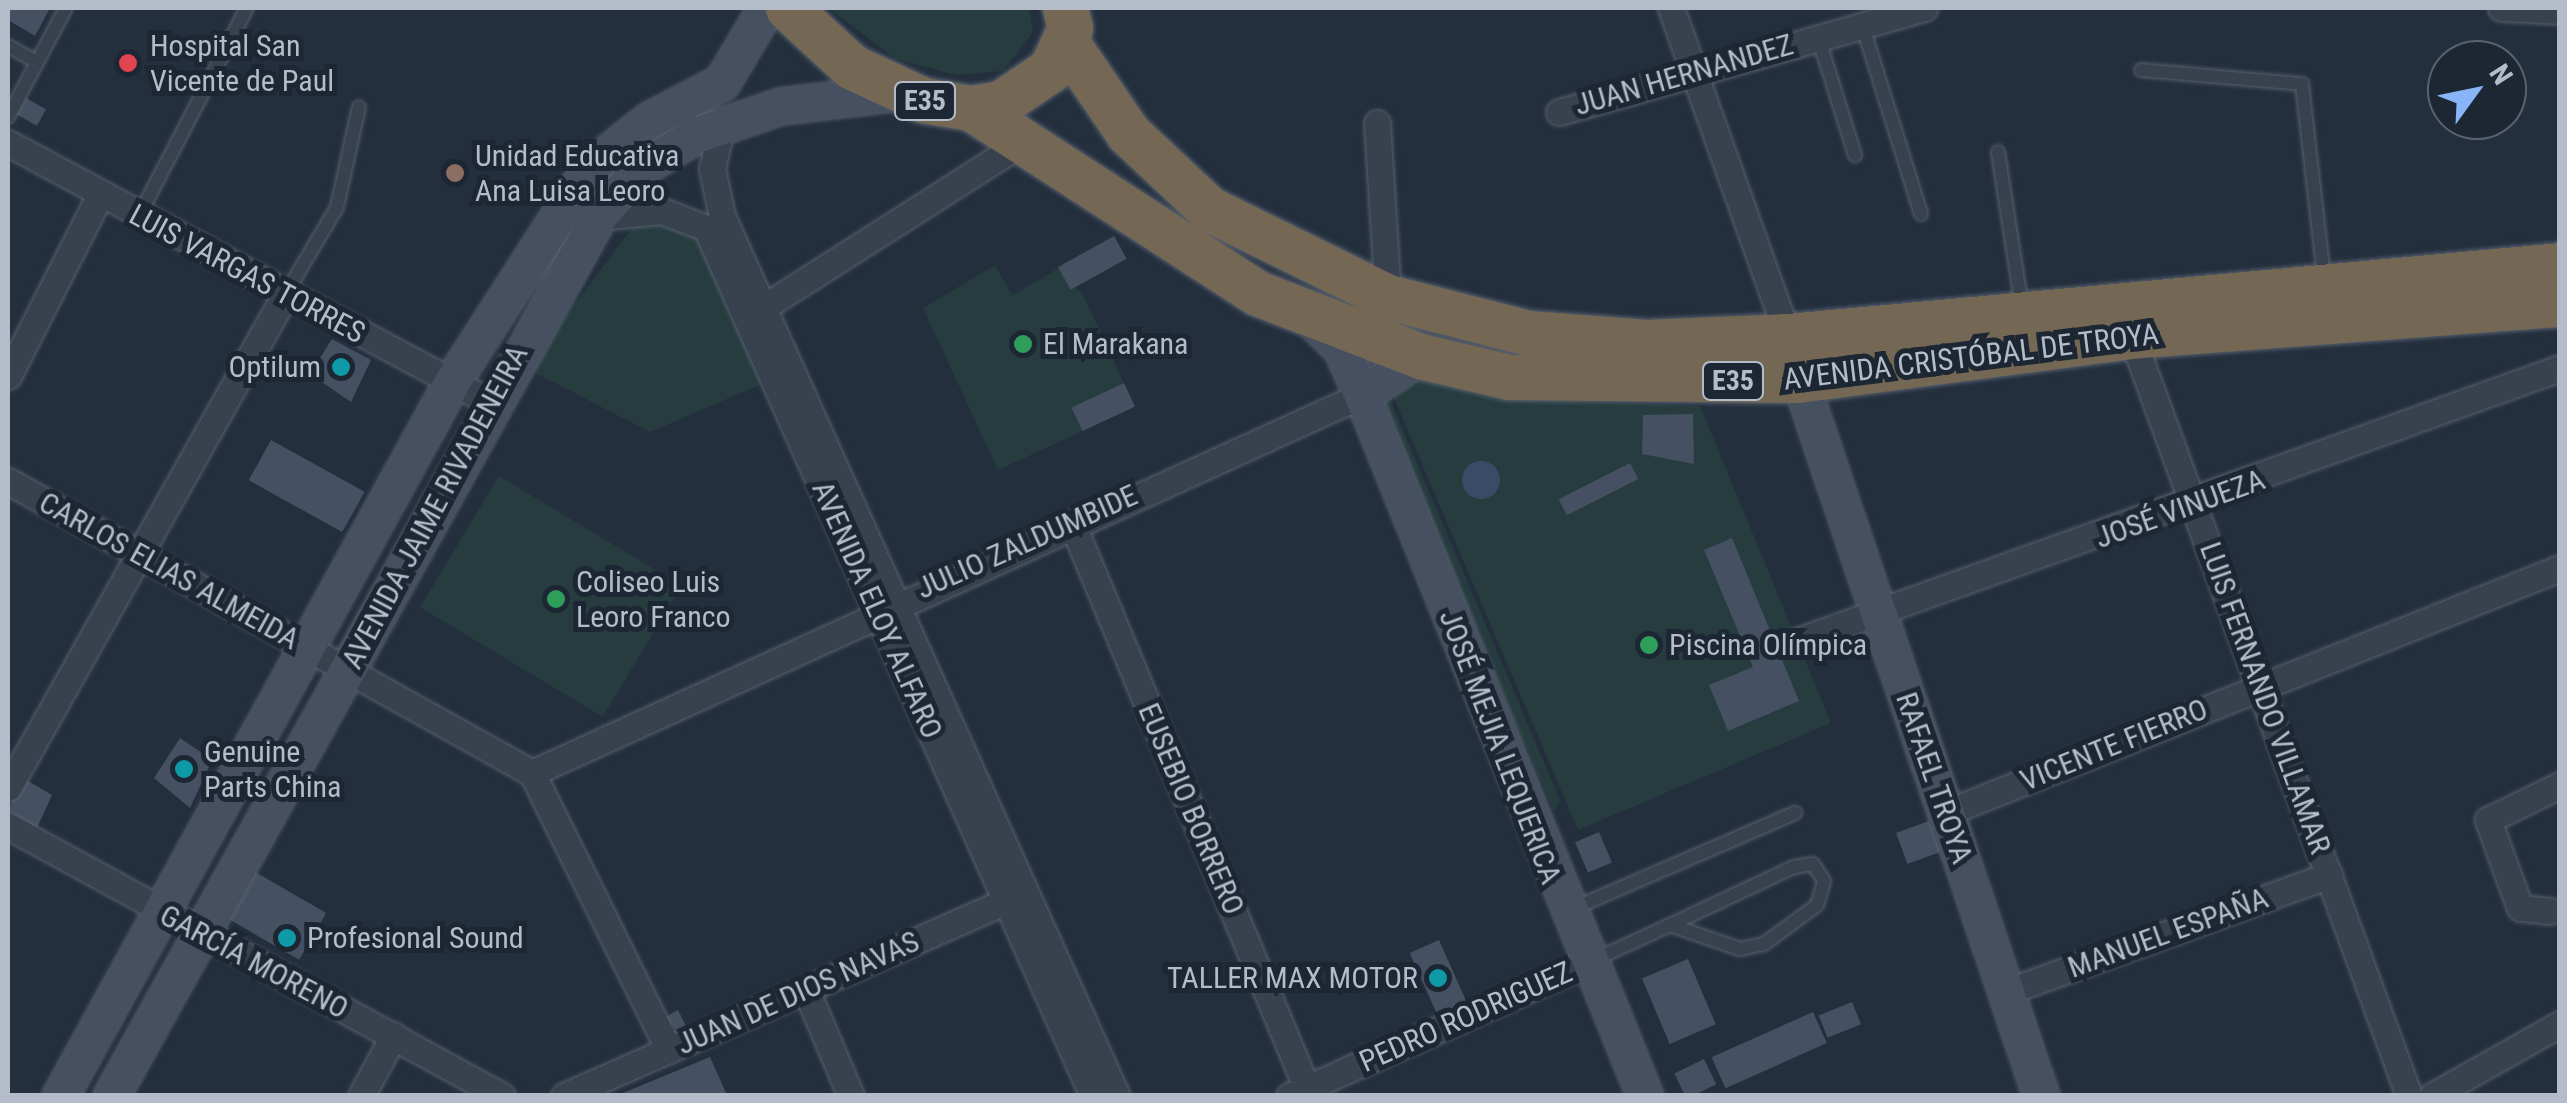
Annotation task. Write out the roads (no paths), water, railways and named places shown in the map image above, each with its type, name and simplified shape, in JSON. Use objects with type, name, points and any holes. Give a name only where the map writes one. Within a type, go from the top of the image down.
[{"type":"highway","name":"E35","points":[[788,8],[852,67],[900,92],[971,108],[1029,90],[1073,21]]},
{"type":"highway","name":"AVENIDA CRISTÓBAL DE TROYA","points":[[1073,21],[1128,133],[1209,209],[1388,297],[1528,333],[1647,342],[1788,336],[2022,310],[2127,317],[2560,304]]},
{"type":"highway","name":"AVENIDA CRISTÓBAL DE TROYA","points":[[971,108],[1160,236],[1308,316],[1420,356],[1509,376],[1797,380],[2325,284],[2560,265]]},
{"type":"main road","name":"AVENIDA JAIME RIVADENEIRA","points":[[60,1096],[453,380],[590,167],[649,120],[722,82],[766,8]]},
{"type":"main road","name":"AVENIDA JAIME RIVADENEIRA","points":[[111,1096],[346,674],[488,401],[598,217],[641,168],[722,124],[817,99],[900,92]]},
{"type":"main road","name":"JOSÉ MEJIA LEQUERICA","points":[[1308,316],[1341,348],[1362,395],[1565,912],[1645,1096]]},
{"type":"main road","name":"RAFAEL TROYA","points":[[1788,336],[1797,380],[1876,616],[1948,812],[2041,1096]]},
{"type":"main road","points":[[1362,395],[1420,356]]},
{"type":"street","name":"RAFAEL TROYA","points":[[1671,8],[1788,336]]},
{"type":"street","name":"JUAN HERNANDEZ","points":[[1558,112],[1818,35],[1861,14],[1924,8]]},
{"type":"street","points":[[2501,8],[2560,11]]},
{"type":"street","points":[[1377,123],[1388,297]]},
{"type":"street","name":"AVENIDA ELOY ALFARO","points":[[722,124],[712,169],[722,216],[764,307],[1007,901],[1092,1096]]},
{"type":"street","name":"LUIS VARGAS TORRES","points":[[8,142],[99,197],[488,401]]},
{"type":"street","points":[[764,307],[1022,142]]},
{"type":"street","points":[[8,376],[99,197]]},
{"type":"street","name":"AVENIDA ELOY ALFARO","points":[[598,217],[662,211],[706,228],[1031,890],[1117,1096]]},
{"type":"street","points":[[8,788],[285,295]]},
{"type":"street","name":"LUIS FERNANDO VILLAMAR","points":[[2127,317],[2409,1096]]},
{"type":"street","name":"JOSÉ VINUEZA","points":[[1797,641],[2195,505],[2560,368]]},
{"type":"street","name":"JULIO ZALDUMBIDE","points":[[532,773],[888,604],[1362,395]]},
{"type":"street","name":"CARLOS ELIAS ALMEIDA","points":[[8,481],[346,674],[532,773]]},
{"type":"street","name":"EUSEBIO BORRERO","points":[[1072,523],[1302,1093]]},
{"type":"street","name":"VICENTE FIERRO","points":[[1948,812],[2560,568]]},
{"type":"street","points":[[532,773],[668,1050]]},
{"type":"street","points":[[2550,911],[2520,908],[2488,820],[2560,786]]},
{"type":"street","name":"GARCÍA MORENO","points":[[8,826],[162,914],[201,930],[502,1096]]},
{"type":"street","name":"MANUEL ESPAÑA","points":[[2006,992],[2330,875]]},
{"type":"street","name":"JUAN DE DIOS NAVAS","points":[[564,1096],[1031,890]]},
{"type":"street","name":"PEDRO RODRIGUEZ","points":[[1302,1093],[1587,963]]},
{"type":"street","points":[[806,990],[851,1096]]},
{"type":"street","points":[[2432,1096],[2560,1024]]},
{"type":"street","points":[[361,1096],[394,1036]]},
{"type":"lane","points":[[8,117],[66,8]]},
{"type":"lane","points":[[139,216],[248,8]]},
{"type":"lane","points":[[1861,14],[1921,214]]},
{"type":"lane","points":[[1818,35],[1855,155]]},
{"type":"lane","points":[[8,46],[37,62]]},
{"type":"lane","points":[[2141,70],[2302,84],[2325,284]]},
{"type":"lane","points":[[285,295],[337,208],[360,107]]},
{"type":"lane","points":[[1998,152],[2022,310]]},
{"type":"lane","points":[[1565,912],[1795,813]]},
{"type":"lane","points":[[1587,963],[1794,867],[1813,864],[1824,881],[1817,906],[1764,944],[1724,946],[1670,925]]},
{"type":"water","points":[[1481,461],[1495,466],[1500,480],[1495,494],[1481,499],[1467,494],[1462,480],[1467,466]]},
{"type":"place","name":"Hospital San Vicente de Paul","points":[[128,63]]},
{"type":"place","name":"Unidad Educativa Ana Luisa Leoro","points":[[455,173]]},
{"type":"place","name":"El Marakana","points":[[1023,344]]},
{"type":"place","name":"Optilum","points":[[341,367]]},
{"type":"place","name":"Coliseo Luis Leoro Franco","points":[[556,599]]},
{"type":"place","name":"Piscina Olímpica","points":[[1649,645]]},
{"type":"place","name":"Genuine Parts China","points":[[184,769]]},
{"type":"place","name":"Profesional Sound","points":[[287,938]]},
{"type":"place","name":"TALLER MAX MOTOR","points":[[1438,978]]}]
